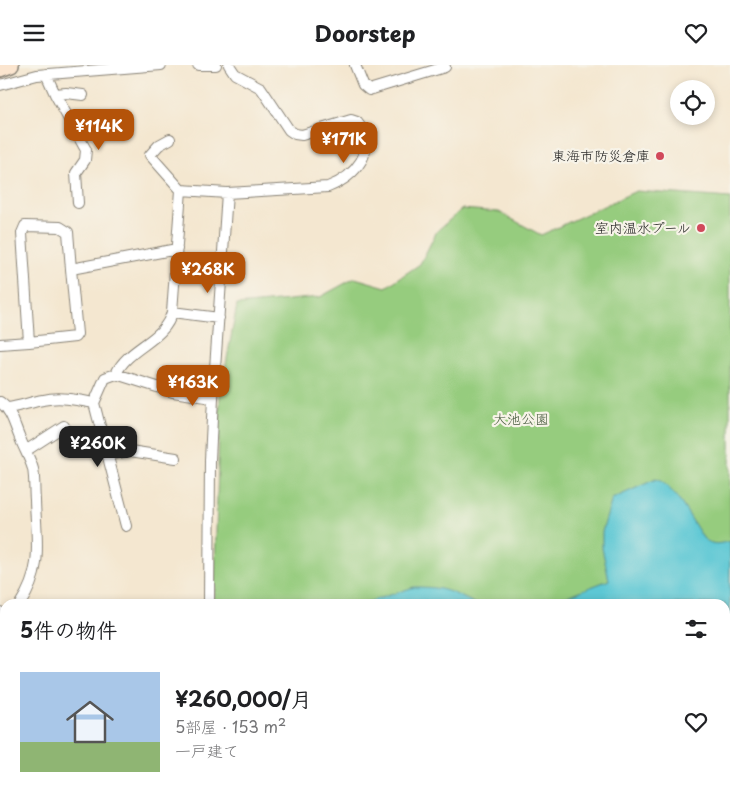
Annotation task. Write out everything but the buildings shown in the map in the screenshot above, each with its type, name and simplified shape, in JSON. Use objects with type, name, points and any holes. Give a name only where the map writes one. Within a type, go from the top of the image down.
[{"type":"main road","points":[[0,69],[11,65]]},
{"type":"street","points":[[0,85],[46,75],[161,65]]},
{"type":"street","points":[[198,65],[216,65]]},
{"type":"street","points":[[170,139],[159,145],[150,155],[181,190],[227,193],[328,187],[343,181],[356,172],[365,154],[365,137],[358,122],[351,120],[302,135],[295,134],[289,130],[261,88],[235,73],[229,65]]},
{"type":"street","points":[[355,65],[363,85],[369,90],[445,67]]},
{"type":"street","points":[[46,75],[55,95],[86,149],[85,160],[76,173],[78,203]]},
{"type":"street","points":[[55,95],[66,93],[83,95]]},
{"type":"street","points":[[126,526],[94,403],[105,378],[116,374],[127,357],[164,329],[170,321],[181,190]]},
{"type":"street","points":[[209,599],[210,460],[227,193]]},
{"type":"street","points":[[0,344],[29,342],[75,337],[77,334],[68,232],[60,227],[25,226],[22,233],[29,342]]},
{"type":"street","points":[[72,269],[177,249]]},
{"type":"street","points":[[172,312],[218,319]]},
{"type":"street","points":[[116,374],[173,392],[213,398]]},
{"type":"street","points":[[23,599],[33,581],[36,571],[37,528],[34,479],[27,450],[4,405],[28,405],[43,399],[69,398],[94,403]]},
{"type":"street","points":[[27,450],[64,426]]},
{"type":"street","points":[[108,455],[130,451],[176,458]]},
{"type":"green space","name":"大池公園","points":[[636,191],[730,198],[730,599],[214,599],[220,396],[237,305],[320,297],[355,278],[386,287],[420,264],[437,231],[462,209],[499,212],[541,235]]},
{"type":"water","points":[[656,479],[662,482],[676,496],[703,538],[716,544],[730,541],[730,599],[548,599],[570,595],[609,580],[602,548],[602,532],[612,499]]},
{"type":"water","points":[[414,587],[447,591],[465,599],[377,599]]},
{"type":"place","name":"東海市防災倉庫","points":[[660,156]]},
{"type":"place","name":"室内温水プール","points":[[701,228]]}]
